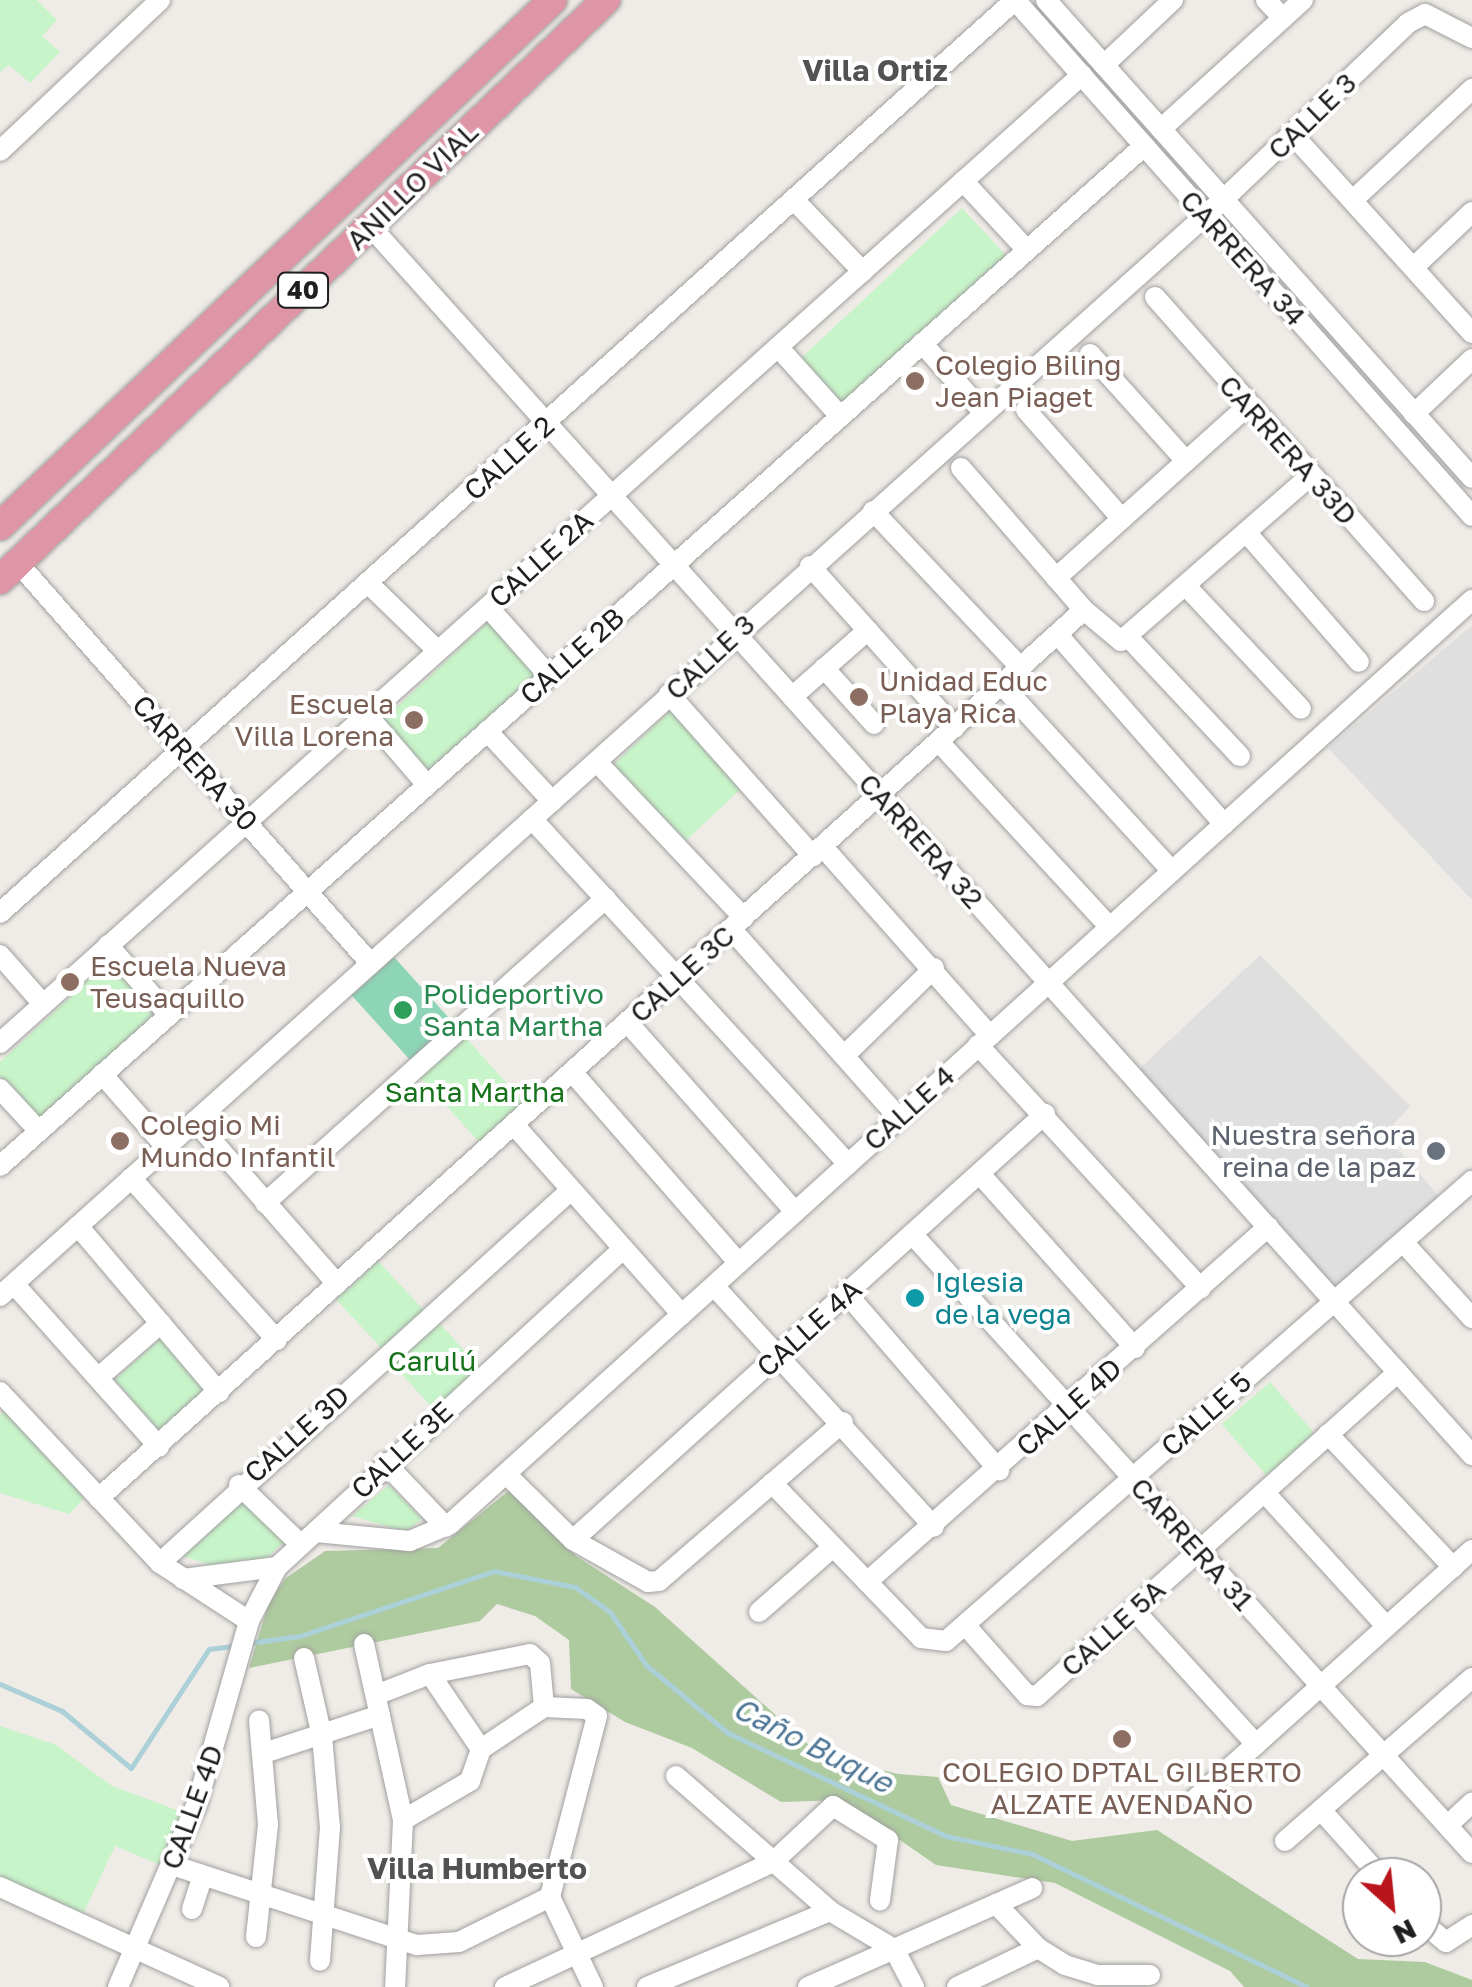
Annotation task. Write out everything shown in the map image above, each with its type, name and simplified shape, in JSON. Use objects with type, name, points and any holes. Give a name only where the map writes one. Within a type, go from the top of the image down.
[{"type":"highway","name":"ANILLO VIAL","points":[[0,526],[553,0]]},
{"type":"highway","name":"ANILLO VIAL","points":[[9,571],[606,0]]},
{"type":"street","points":[[0,150],[160,0]]},
{"type":"street","name":"CARRERA 34","points":[[1015,0],[1472,516]]},
{"type":"street","name":"CALLE 2","points":[[0,913],[1015,0]]},
{"type":"street","name":"CARRERA 34","points":[[1046,0],[1472,478]]},
{"type":"street","points":[[1104,65],[1174,0]]},
{"type":"street","points":[[1266,0],[1283,18]]},
{"type":"street","points":[[1161,129],[1303,0]]},
{"type":"street","name":"CALLE 3","points":[[7,1290],[872,510],[1225,198],[1418,16],[1472,38]]},
{"type":"street","name":"CALLE 2A","points":[[0,1043],[1082,76]]},
{"type":"street","points":[[1353,200],[1472,89]]},
{"type":"street","points":[[1293,136],[1472,333]]},
{"type":"street","name":"CALLE 2B","points":[[0,1166],[1144,146]]},
{"type":"street","points":[[964,181],[1026,248]]},
{"type":"street","points":[[796,201],[863,272]]},
{"type":"street","points":[[1414,267],[1472,212]]},
{"type":"street","name":"CARRERA 32","points":[[370,226],[1398,1372],[1464,1430],[1472,1455]]},
{"type":"street","name":"CARRERA 33D","points":[[1154,297],[1424,601]]},
{"type":"street","points":[[922,343],[983,412]]},
{"type":"street","points":[[778,347],[840,416]]},
{"type":"street","points":[[1090,354],[1186,462]]},
{"type":"street","points":[[1414,414],[1472,358]]},
{"type":"street","points":[[1056,578],[1248,406]]},
{"type":"street","points":[[1026,410],[1122,520]]},
{"type":"street","points":[[962,468],[1084,610],[1121,638],[1240,756]]},
{"type":"street","points":[[1121,638],[1310,476]]},
{"type":"street","points":[[872,510],[1021,668]]},
{"type":"street","points":[[1246,532],[1358,662]]},
{"type":"street","points":[[810,566],[868,630],[947,735],[1110,927]]},
{"type":"street","name":"CARRERA 30","points":[[9,571],[184,751],[372,964]]},
{"type":"street","points":[[368,584],[438,651]]},
{"type":"street","points":[[1186,586],[1301,710]]},
{"type":"street","name":"CALLE 4","points":[[308,1538],[410,1541],[446,1527],[1472,600]]},
{"type":"street","points":[[488,607],[550,676]]},
{"type":"street","name":"CALLE 3C","points":[[100,1498],[1084,610]]},
{"type":"street","points":[[792,697],[868,630]]},
{"type":"street","points":[[1058,635],[1224,824]]},
{"type":"street","points":[[824,668],[874,724]]},
{"type":"street","points":[[1002,686],[1172,871]]},
{"type":"street","points":[[670,694],[934,968],[984,1041],[1201,1288]]},
{"type":"street","points":[[367,716],[427,785]]},
{"type":"street","points":[[487,732],[552,801]]},
{"type":"street","points":[[596,762],[738,924],[899,1118]]},
{"type":"street","points":[[532,819],[848,1164]]},
{"type":"street","points":[[265,1203],[606,898]]},
{"type":"street","points":[[108,945],[169,1016]]},
{"type":"street","points":[[0,955],[43,1004]]},
{"type":"street","points":[[846,1054],[934,968]]},
{"type":"street","points":[[628,1023],[796,1212]]},
{"type":"street","points":[[573,1073],[739,1263]]},
{"type":"street","points":[[102,1074],[166,1147]]},
{"type":"street","points":[[0,1089],[39,1132]]},
{"type":"street","name":"CALLE 4A","points":[[573,1540],[1046,1114]]},
{"type":"street","points":[[195,1122],[336,1284]]},
{"type":"street","points":[[515,1126],[682,1314]]},
{"type":"street","points":[[980,1174],[1135,1348]]},
{"type":"street","points":[[131,1178],[277,1340]]},
{"type":"street","name":"CALLE 5","points":[[867,1582],[921,1638],[938,1644],[968,1627],[1334,1299],[1472,1182]]},
{"type":"street","name":"CALLE 3D","points":[[160,1563],[239,1485],[571,1190]]},
{"type":"street","points":[[78,1226],[220,1392]]},
{"type":"street","name":"CALLE 4D","points":[[867,1582],[999,1470],[1268,1227]]},
{"type":"street","name":"CARRERA 31","points":[[912,1234],[1071,1406],[1196,1553],[1472,1853]]},
{"type":"street","points":[[1403,1242],[1472,1318]]},
{"type":"street","name":"CALLE 3E","points":[[308,1538],[385,1462],[623,1249]]},
{"type":"street","points":[[714,1286],[843,1422],[934,1527]]},
{"type":"street","points":[[7,1290],[99,1377],[159,1447]]},
{"type":"street","points":[[847,1294],[999,1470]]},
{"type":"street","points":[[99,1377],[161,1322]]},
{"type":"street","name":"CALLE 5A","points":[[968,1627],[1031,1698],[1398,1372]]},
{"type":"street","points":[[2,1398],[160,1563],[247,1626],[277,1567],[308,1538],[239,1485]]},
{"type":"street","points":[[506,1474],[573,1540],[648,1582],[659,1581],[843,1422]]},
{"type":"street","points":[[1328,1434],[1453,1567]]},
{"type":"street","points":[[385,1462],[446,1527]]},
{"type":"street","points":[[772,1483],[867,1582]]},
{"type":"street","points":[[1264,1492],[1386,1626]]},
{"type":"street","points":[[760,1612],[834,1547]]},
{"type":"street","points":[[1193,1800],[1472,1550]]},
{"type":"street","points":[[183,1580],[277,1567]]},
{"type":"street","points":[[1134,1609],[1256,1744]]},
{"type":"street","name":"CALLE 4D","points":[[118,1987],[172,1866],[247,1626]]},
{"type":"street","points":[[364,1644],[403,1820],[394,1987]]},
{"type":"street","points":[[264,1754],[322,1736],[430,1674],[530,1654],[540,1663],[544,1707]]},
{"type":"street","points":[[304,1658],[322,1736],[330,1827],[327,1917],[320,1961]]},
{"type":"street","points":[[430,1674],[481,1749]]},
{"type":"street","points":[[1285,1841],[1472,1678]]},
{"type":"street","points":[[403,1820],[470,1782],[481,1749],[544,1707],[587,1709],[597,1716],[550,1898],[593,1987]]},
{"type":"street","points":[[256,1937],[263,1896],[264,1754],[260,1720]]},
{"type":"street","points":[[676,1776],[830,1911],[894,1949],[914,1987]]},
{"type":"street","points":[[1448,1826],[1472,1804]]},
{"type":"street","points":[[504,1987],[772,1862],[832,1806],[885,1834],[880,1900]]},
{"type":"street","points":[[1321,1810],[1363,1857]]},
{"type":"street","points":[[172,1866],[397,1940],[459,1942],[550,1898]]},
{"type":"street","points":[[192,1909],[203,1876]]},
{"type":"street","points":[[0,1887],[219,1987]]},
{"type":"street","points":[[808,1987],[1032,1888]]},
{"type":"street","points":[[996,1904],[1038,1948],[1098,1975],[1150,1974]]},
{"type":"street","points":[[647,1987],[830,1911]]},
{"type":"street","points":[[1442,1939],[1446,1942],[1472,1925]]},
{"type":"street","points":[[957,1987],[983,1981],[1038,1948]]},
{"type":"green space","points":[[0,0],[37,0],[57,20],[42,36],[60,52],[30,83],[9,65],[0,72]]},
{"type":"green space","points":[[962,208],[1008,258],[844,411],[797,361]]},
{"type":"green space","points":[[489,621],[544,680],[437,780],[382,721]]},
{"type":"green space","points":[[676,706],[748,783],[680,846],[608,769]]},
{"type":"green space","points":[[114,956],[170,1017],[47,1126],[0,1077],[0,1062]]},
{"type":"green space","name":"Polideportivo Santa Martha","points":[[394,957],[455,1025],[413,1063],[352,995]]},
{"type":"green space","name":"Santa Martha","points":[[465,1037],[529,1108],[485,1148],[420,1077]]},
{"type":"green space","name":"Carulú","points":[[378,1261],[425,1311],[383,1350],[336,1300]]},
{"type":"green space","name":"Carulú","points":[[433,1316],[480,1368],[434,1410],[387,1357]]},
{"type":"green space","points":[[162,1338],[207,1390],[160,1431],[114,1379]]},
{"type":"green space","points":[[1270,1382],[1316,1435],[1268,1477],[1222,1424]]},
{"type":"green space","points":[[6,1409],[88,1494],[69,1514],[0,1493],[0,1415]]},
{"type":"green space","points":[[389,1485],[422,1519],[406,1532],[352,1516]]},
{"type":"green space","points":[[511,1489],[576,1556],[655,1607],[818,1753],[898,1774],[938,1777],[951,1805],[1072,1841],[1157,1830],[1342,1949],[1342,1957],[1425,1962],[1472,1980],[1472,1987],[1244,1987],[1230,1971],[1055,1883],[936,1865],[842,1800],[781,1802],[692,1748],[625,1722],[571,1689],[569,1640],[535,1616],[497,1604],[480,1621],[249,1668],[269,1602],[286,1578],[325,1551],[438,1548]]},
{"type":"green space","points":[[245,1498],[287,1539],[261,1563],[226,1570],[183,1556]]},
{"type":"green space","points":[[0,1726],[56,1745],[112,1786],[193,1816],[168,1868],[115,1846],[77,1927],[0,1891]]},
{"type":"shaded area","points":[[1472,625],[1472,900],[1328,748]]},
{"type":"shaded area","points":[[1260,955],[1410,1106],[1385,1134],[1442,1200],[1335,1293],[1135,1073]]},
{"type":"waterway","name":"Caño Buque","points":[[249,1643],[300,1636],[494,1571],[575,1587],[610,1612],[646,1665],[728,1733],[946,1836],[1032,1854],[1307,1987]]},
{"type":"waterway","name":"Caño Buque","points":[[0,1684],[62,1711],[131,1768],[209,1649],[233,1646]]},
{"type":"place","name":"Colegio Biling Jean Piaget","points":[[915,381]]},
{"type":"place","name":"Unidad Educ Playa Rica","points":[[859,697]]},
{"type":"place","name":"Escuela Villa Lorena","points":[[414,720]]},
{"type":"place","name":"Escuela Nueva Teusaquillo","points":[[70,982]]},
{"type":"place","name":"Polideportivo Santa Martha","points":[[403,1010]]},
{"type":"place","name":"Colegio Mi Mundo Infantil","points":[[120,1141]]},
{"type":"place","name":"Nuestra señora reina de la paz","points":[[1436,1151]]},
{"type":"place","name":"Iglesia de la vega","points":[[915,1298]]},
{"type":"place","name":"COLEGIO DPTAL GILBERTO ALZATE AVENDAÑO","points":[[1122,1739]]},
{"type":"district","name":"Villa Ortiz","points":[[875,70]]},
{"type":"district","name":"Villa Humberto","points":[[477,1868]]}]
